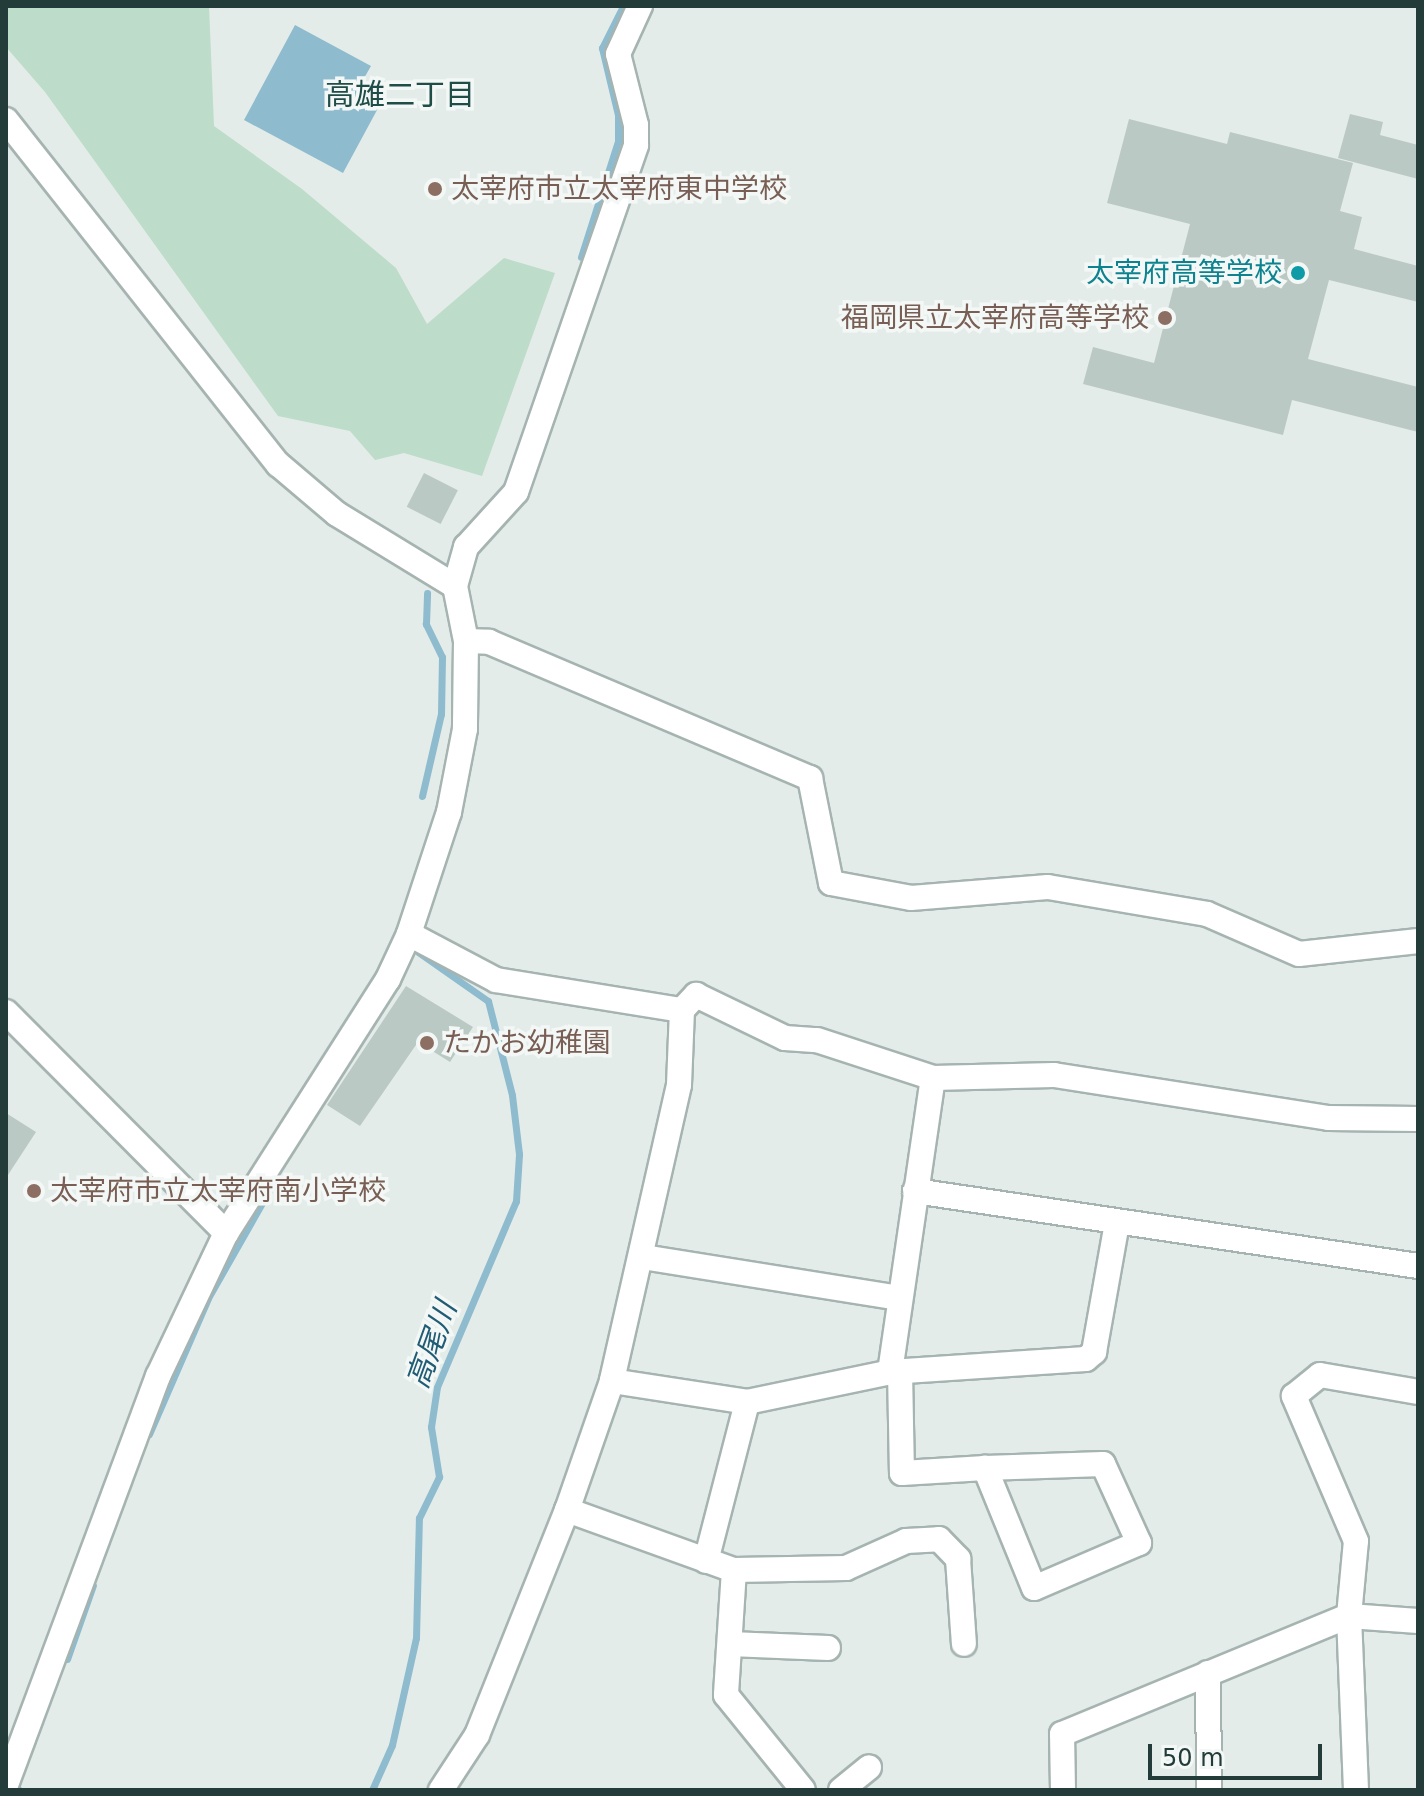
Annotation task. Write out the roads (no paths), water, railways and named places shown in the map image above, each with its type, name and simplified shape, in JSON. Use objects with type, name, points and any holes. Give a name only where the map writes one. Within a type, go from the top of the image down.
[{"type":"street","points":[[6,1784],[121,1466],[226,1233],[388,979],[409,934],[449,812],[465,729],[466,641],[455,586],[466,547],[516,492],[636,145],[618,54],[640,6]]},
{"type":"street","points":[[6,120],[278,464],[337,514],[455,586]]},
{"type":"street","points":[[466,641],[489,642],[810,778],[831,883],[911,898],[1048,887],[1207,914],[1299,954],[1418,941]]},
{"type":"street","points":[[409,934],[496,980],[682,1010]]},
{"type":"street","points":[[441,1790],[477,1735],[567,1510],[612,1381],[643,1257],[679,1085],[682,1010],[696,995],[785,1038],[817,1040],[933,1078],[1054,1075],[1329,1118],[1418,1119]]},
{"type":"street","points":[[6,1012],[226,1233]]},
{"type":"street","points":[[933,1078],[898,1298],[895,1371],[902,1473],[985,1468],[1103,1464],[1139,1543],[1034,1588],[985,1468]]},
{"type":"street","points":[[915,1191],[1418,1266]]},
{"type":"street","points":[[612,1381],[747,1402],[895,1371],[1086,1359],[1094,1352],[1117,1223]]},
{"type":"street","points":[[643,1257],[898,1298]]},
{"type":"street","points":[[1356,1790],[1349,1616],[1356,1541],[1294,1396],[1320,1375],[1418,1392]]},
{"type":"street","points":[[706,1561],[747,1402]]},
{"type":"street","points":[[567,1510],[734,1570],[846,1568],[906,1541],[939,1539],[958,1559],[964,1644]]},
{"type":"street","points":[[734,1570],[726,1695],[803,1790]]},
{"type":"street","points":[[1063,1790],[1062,1734],[1349,1616],[1418,1621]]},
{"type":"street","points":[[730,1644],[828,1648]]},
{"type":"street","points":[[1208,1673],[1209,1790]]},
{"type":"street","points":[[841,1790],[869,1767]]},
{"type":"water","points":[[295,25],[371,66],[359,87],[383,99],[343,173],[244,120]]},
{"type":"waterway","points":[[581,257],[618,141],[618,115],[602,48],[623,6]]},
{"type":"waterway","points":[[422,796],[441,714],[442,657],[426,624],[427,593]]},
{"type":"waterway","name":"高尾川","points":[[372,1790],[392,1745],[416,1638],[419,1518],[439,1477],[431,1427],[437,1387],[516,1201],[519,1154],[512,1095],[488,1001],[418,952]]},
{"type":"waterway","points":[[149,1434],[208,1298],[270,1189]]},
{"type":"waterway","points":[[67,1659],[93,1585]]},
{"type":"place","name":"太宰府市立太宰府東中学校","points":[[435,189]]},
{"type":"place","name":"太宰府高等学校","points":[[1298,273]]},
{"type":"place","name":"福岡県立太宰府高等学校","points":[[1165,318]]},
{"type":"place","name":"たかお幼稚園","points":[[427,1043]]},
{"type":"place","name":"太宰府市立太宰府南小学校","points":[[34,1191]]},
{"type":"district","name":"高雄二丁目","points":[[400,95]]}]
